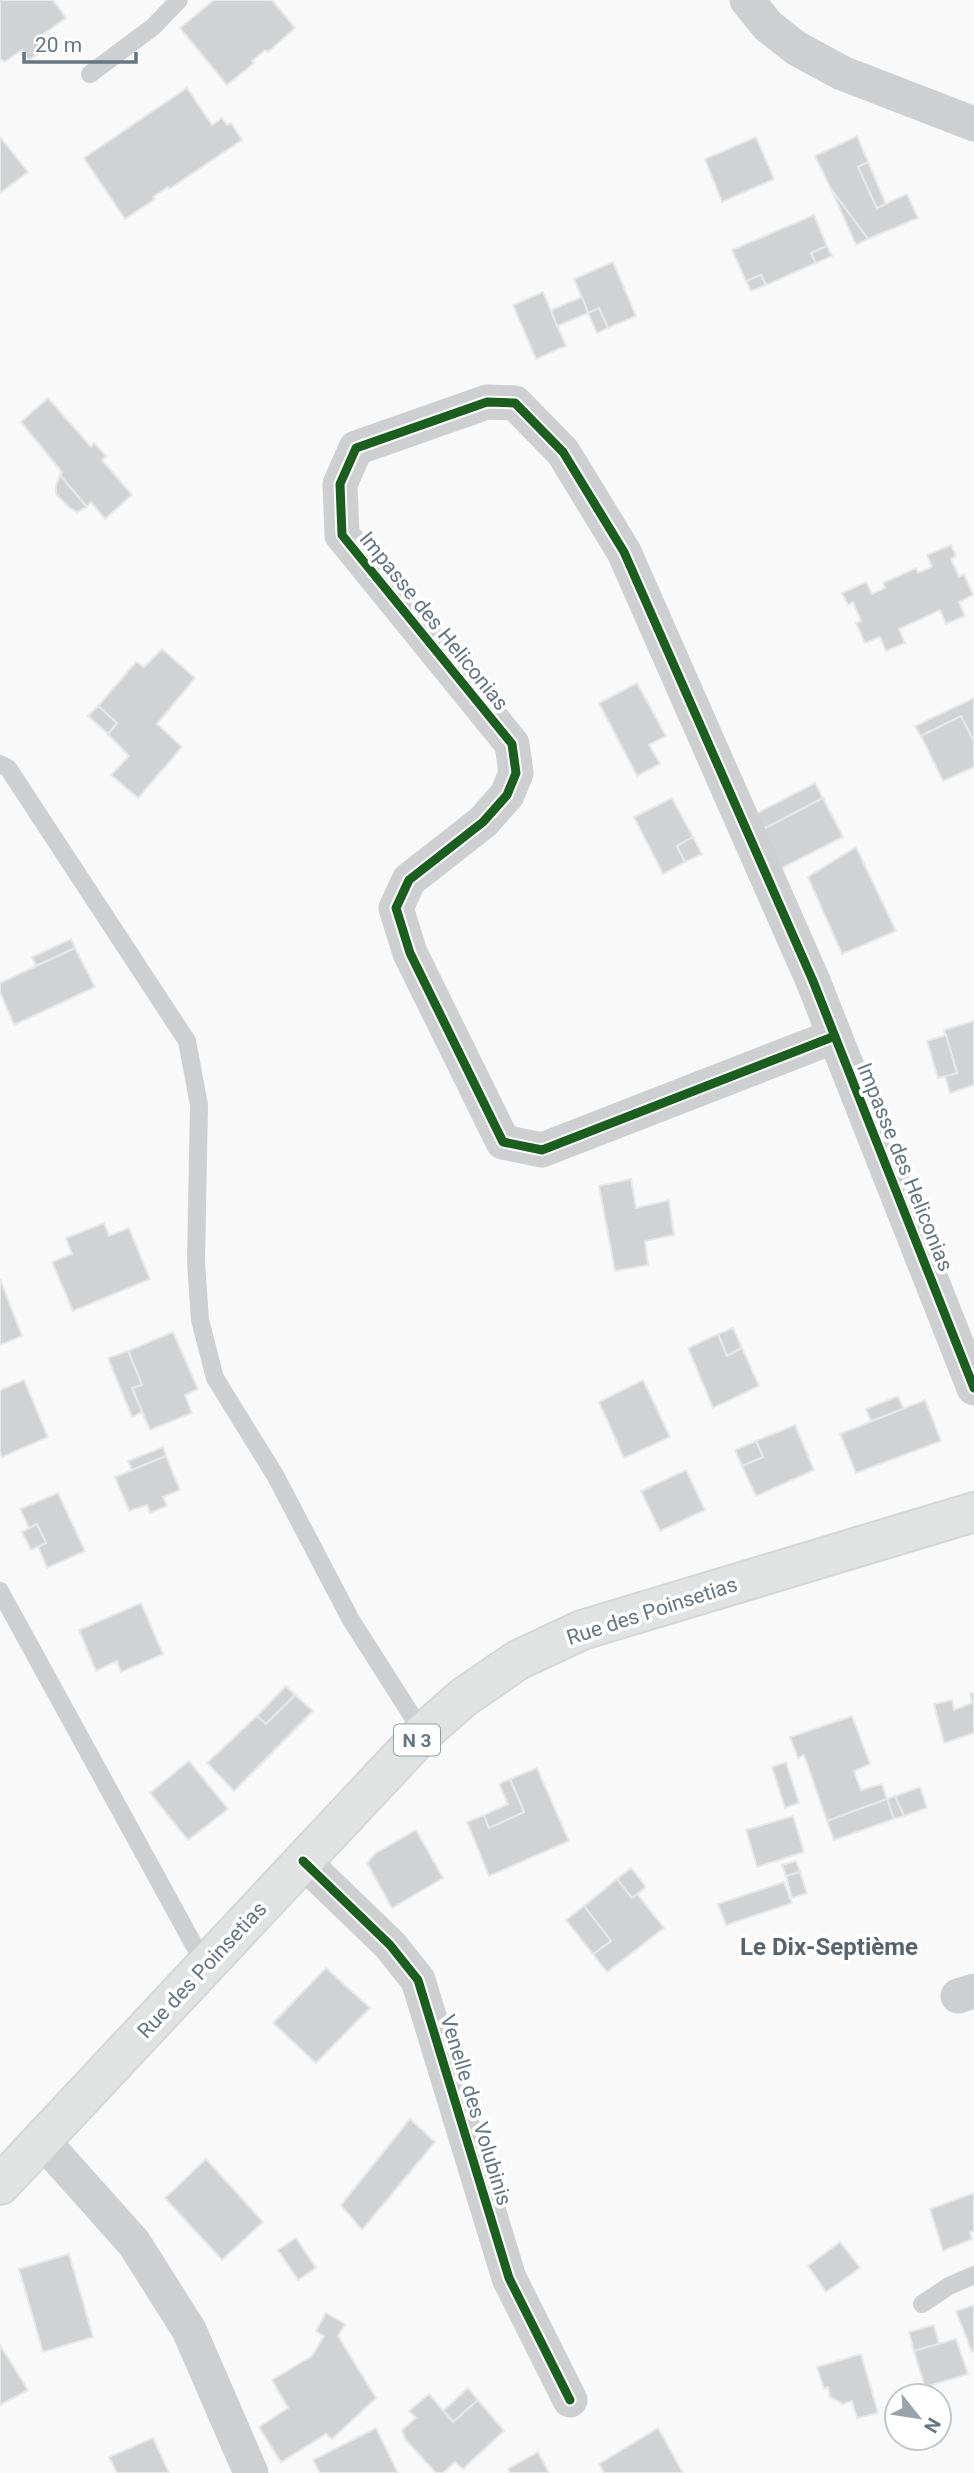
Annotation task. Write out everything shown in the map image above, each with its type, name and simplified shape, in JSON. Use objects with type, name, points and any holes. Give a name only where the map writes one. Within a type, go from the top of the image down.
[{"type":"main road","name":"Rue des Poinsetias","points":[[0,2185],[423,1733],[464,1697],[518,1660],[582,1630],[974,1512]]},
{"type":"street","points":[[747,0],[768,26],[808,54],[842,72],[974,124]]},
{"type":"street","name":"Impasse des Heliconias","points":[[835,1036],[542,1150],[503,1142],[410,953],[396,908],[409,880],[483,822],[507,795],[516,773],[512,744],[342,535],[340,484],[356,447],[487,402],[515,403],[563,453],[624,552],[813,981],[835,1036],[974,1388]]},
{"type":"street","name":"Venelle des Volubinis","points":[[303,1861],[390,1945],[418,1980],[509,2278],[570,2400]]},
{"type":"street","points":[[42,2140],[134,2243],[189,2330],[251,2473]]},
{"type":"lane","points":[[90,74],[153,27],[179,0]]},
{"type":"lane","points":[[0,764],[8,768],[187,1041],[200,1105],[196,1262],[200,1320],[215,1378],[275,1475],[351,1620],[423,1733]]},
{"type":"lane","points":[[0,1591],[206,1967]]},
{"type":"lane","points":[[922,2304],[949,2286],[974,2275]]},
{"type":"building","points":[[0,0],[53,0],[66,18],[38,38],[45,49],[29,60],[22,50],[4,62],[0,58]]},
{"type":"building","points":[[214,0],[272,0],[295,28],[268,52],[265,50],[252,61],[254,63],[227,85],[180,28]]},
{"type":"building","points":[[187,88],[212,125],[222,118],[227,125],[231,123],[242,140],[153,197],[155,199],[125,219],[84,158]]},
{"type":"building","points":[[857,136],[868,162],[858,167],[877,208],[907,194],[918,218],[868,239],[831,189],[815,156]]},
{"type":"building","points":[[0,137],[28,172],[0,193]]},
{"type":"building","points":[[756,137],[774,179],[722,202],[705,159]]},
{"type":"building","points":[[868,162],[886,204],[877,208],[858,167]]},
{"type":"building","points":[[831,189],[868,239],[856,245]]},
{"type":"building","points":[[814,215],[827,246],[811,253],[816,263],[766,285],[761,275],[746,281],[732,250]]},
{"type":"building","points":[[827,246],[832,256],[816,263],[811,253]]},
{"type":"building","points":[[613,262],[636,316],[608,328],[599,308],[588,313],[574,279]]},
{"type":"building","points":[[761,275],[766,285],[751,291],[746,281]]},
{"type":"building","points":[[543,292],[566,346],[536,359],[513,305]]},
{"type":"building","points":[[582,297],[588,313],[557,326],[551,310]]},
{"type":"building","points":[[599,308],[608,328],[597,333],[588,313]]},
{"type":"building","points":[[48,398],[91,447],[94,443],[106,456],[102,460],[132,495],[105,519],[91,502],[87,507],[21,422]]},
{"type":"building","points":[[60,475],[87,507],[77,512],[56,494]]},
{"type":"building","points":[[951,545],[956,556],[951,559],[959,577],[964,574],[973,595],[959,602],[965,616],[946,624],[940,610],[899,629],[905,643],[886,651],[880,637],[865,643],[856,623],[861,621],[853,602],[848,605],[842,593],[866,582],[872,594],[885,588],[883,583],[916,568],[918,573],[932,567],[927,555]]},
{"type":"building","points":[[162,649],[195,678],[157,724],[182,747],[138,798],[111,775],[129,756],[108,734],[117,723],[98,706],[136,662],[144,667]]},
{"type":"building","points":[[637,683],[666,736],[649,745],[660,764],[637,776],[599,703]]},
{"type":"building","points":[[974,698],[974,742],[961,716],[921,736],[915,726]]},
{"type":"building","points":[[98,706],[117,723],[108,734],[88,716]]},
{"type":"building","points":[[961,716],[974,742],[974,767],[943,781],[921,736]]},
{"type":"building","points":[[815,783],[823,798],[756,833],[748,818]]},
{"type":"building","points":[[672,798],[693,837],[677,846],[685,862],[663,874],[634,817]]},
{"type":"building","points":[[823,798],[843,837],[776,871],[756,833]]},
{"type":"building","points":[[693,837],[702,854],[685,862],[677,846]]},
{"type":"building","points":[[856,847],[896,931],[842,954],[808,877]]},
{"type":"building","points":[[71,939],[75,948],[36,966],[32,957]]},
{"type":"building","points":[[75,948],[95,987],[14,1025],[0,992],[0,983]]},
{"type":"building","points":[[974,1021],[974,1085],[950,1093],[945,1076],[957,1073],[944,1030]]},
{"type":"building","points":[[946,1035],[957,1073],[938,1078],[927,1041]]},
{"type":"building","points":[[631,1179],[636,1208],[669,1200],[674,1235],[645,1241],[648,1265],[615,1271],[599,1186]]},
{"type":"building","points":[[104,1223],[109,1236],[129,1228],[150,1279],[73,1311],[52,1262],[72,1254],[66,1238]]},
{"type":"building","points":[[0,1279],[22,1336],[0,1345]]},
{"type":"building","points":[[733,1328],[742,1348],[727,1356],[718,1334]]},
{"type":"building","points":[[173,1332],[198,1389],[185,1395],[192,1413],[150,1430],[132,1388],[142,1385],[128,1351]]},
{"type":"building","points":[[718,1334],[727,1356],[742,1348],[759,1386],[713,1408],[688,1348]]},
{"type":"building","points":[[128,1351],[142,1385],[132,1388],[142,1412],[132,1417],[108,1358]]},
{"type":"building","points":[[24,1380],[48,1437],[2,1457],[0,1390]]},
{"type":"building","points":[[643,1380],[670,1437],[624,1458],[599,1402]]},
{"type":"building","points":[[898,1396],[904,1409],[871,1421],[866,1409]]},
{"type":"building","points":[[925,1400],[941,1441],[856,1473],[840,1434]]},
{"type":"building","points":[[795,1425],[814,1470],[756,1496],[742,1466],[763,1457],[756,1441]]},
{"type":"building","points":[[756,1441],[763,1457],[742,1466],[735,1450]]},
{"type":"building","points":[[163,1447],[166,1456],[132,1470],[128,1461]]},
{"type":"building","points":[[166,1456],[180,1490],[163,1497],[167,1506],[150,1513],[147,1505],[129,1511],[115,1477]]},
{"type":"building","points":[[686,1470],[705,1510],[660,1531],[641,1491]]},
{"type":"building","points":[[58,1493],[85,1551],[47,1568],[38,1546],[46,1543],[37,1524],[29,1528],[20,1509]]},
{"type":"building","points":[[37,1524],[46,1543],[31,1550],[22,1532]]},
{"type":"building","points":[[141,1603],[163,1654],[121,1672],[117,1661],[96,1671],[79,1630]]},
{"type":"building","points":[[286,1686],[295,1695],[266,1724],[257,1716]]},
{"type":"building","points":[[974,1693],[974,1733],[944,1743],[934,1704],[952,1700],[954,1710],[972,1703],[970,1694]]},
{"type":"building","points":[[295,1695],[313,1711],[234,1791],[207,1763],[257,1716],[266,1724]]},
{"type":"building","points":[[852,1716],[870,1764],[854,1771],[861,1790],[882,1784],[887,1799],[827,1821],[804,1755],[798,1758],[790,1737]]},
{"type":"building","points":[[189,1761],[228,1809],[188,1840],[150,1793]]},
{"type":"building","points":[[786,1762],[799,1803],[785,1808],[772,1767]]},
{"type":"building","points":[[537,1768],[569,1841],[489,1876],[467,1822],[484,1815],[489,1828],[524,1812],[510,1779]]},
{"type":"building","points":[[510,1779],[524,1812],[489,1828],[484,1815],[508,1804],[499,1784]]},
{"type":"building","points":[[920,1787],[927,1808],[904,1816],[895,1796]]},
{"type":"building","points":[[895,1796],[904,1816],[894,1819],[887,1799]]},
{"type":"building","points":[[887,1799],[894,1819],[834,1840],[827,1821]]},
{"type":"building","points":[[793,1816],[804,1852],[757,1867],[746,1830]]},
{"type":"building","points":[[416,1830],[443,1878],[392,1908],[367,1863],[376,1853]]},
{"type":"building","points":[[796,1861],[800,1872],[786,1876],[782,1865]]},
{"type":"building","points":[[631,1868],[646,1887],[632,1898],[617,1879]]},
{"type":"building","points":[[800,1872],[807,1893],[792,1898],[786,1876]]},
{"type":"building","points":[[617,1879],[632,1898],[637,1894],[664,1928],[607,1972],[593,1954],[611,1941],[584,1906]]},
{"type":"building","points":[[784,1882],[792,1903],[726,1925],[718,1904]]},
{"type":"building","points":[[584,1906],[611,1941],[593,1954],[566,1920]]},
{"type":"building","points":[[326,1968],[370,2008],[316,2063],[273,2023]]},
{"type":"building","points":[[410,2119],[435,2142],[362,2230],[341,2205]]},
{"type":"building","points":[[206,2159],[263,2222],[222,2260],[165,2198]]},
{"type":"building","points":[[974,2193],[974,2231],[970,2232],[972,2239],[943,2251],[930,2209]]},
{"type":"building","points":[[296,2238],[316,2268],[298,2280],[278,2250]]},
{"type":"building","points":[[840,2242],[860,2268],[826,2292],[808,2266]]},
{"type":"building","points":[[69,2254],[93,2337],[43,2352],[19,2269]]},
{"type":"building","points":[[974,2305],[974,2351],[972,2352],[956,2311]]},
{"type":"building","points":[[326,2313],[345,2324],[338,2336],[376,2398],[332,2439],[326,2434],[281,2462],[259,2427],[288,2408],[272,2380],[312,2356],[324,2336],[316,2331]]},
{"type":"building","points":[[934,2325],[939,2344],[914,2351],[909,2332]]},
{"type":"building","points":[[956,2339],[968,2374],[942,2382],[923,2382],[914,2351]]},
{"type":"building","points":[[0,2345],[28,2390],[0,2405]]},
{"type":"building","points":[[861,2354],[878,2413],[857,2418],[852,2401],[843,2404],[830,2397],[828,2387],[824,2389],[817,2367]]},
{"type":"building","points":[[468,2388],[478,2400],[453,2422],[443,2411]]},
{"type":"building","points":[[429,2394],[453,2422],[478,2400],[504,2431],[463,2469],[455,2462],[443,2473],[436,2473],[405,2439],[402,2430],[416,2418],[409,2411]]},
{"type":"building","points":[[376,2428],[398,2473],[320,2473],[313,2460]]},
{"type":"building","points":[[658,2428],[683,2473],[604,2473],[599,2464]]},
{"type":"building","points":[[153,2438],[169,2473],[117,2473],[109,2457]]},
{"type":"building","points":[[538,2452],[549,2473],[510,2473],[508,2469]]},
{"type":"cycle path","points":[[835,1036],[542,1150],[503,1142],[410,953],[396,908],[409,880],[483,822],[507,795],[516,773],[512,744],[342,535],[340,484],[356,448],[487,402],[515,403],[563,452],[624,552],[813,981],[974,1388]]},
{"type":"cycle path","points":[[303,1861],[390,1945],[418,1980],[509,2278],[570,2400]]},
{"type":"district","name":"Le Dix-Septième","points":[[829,1947]]}]
